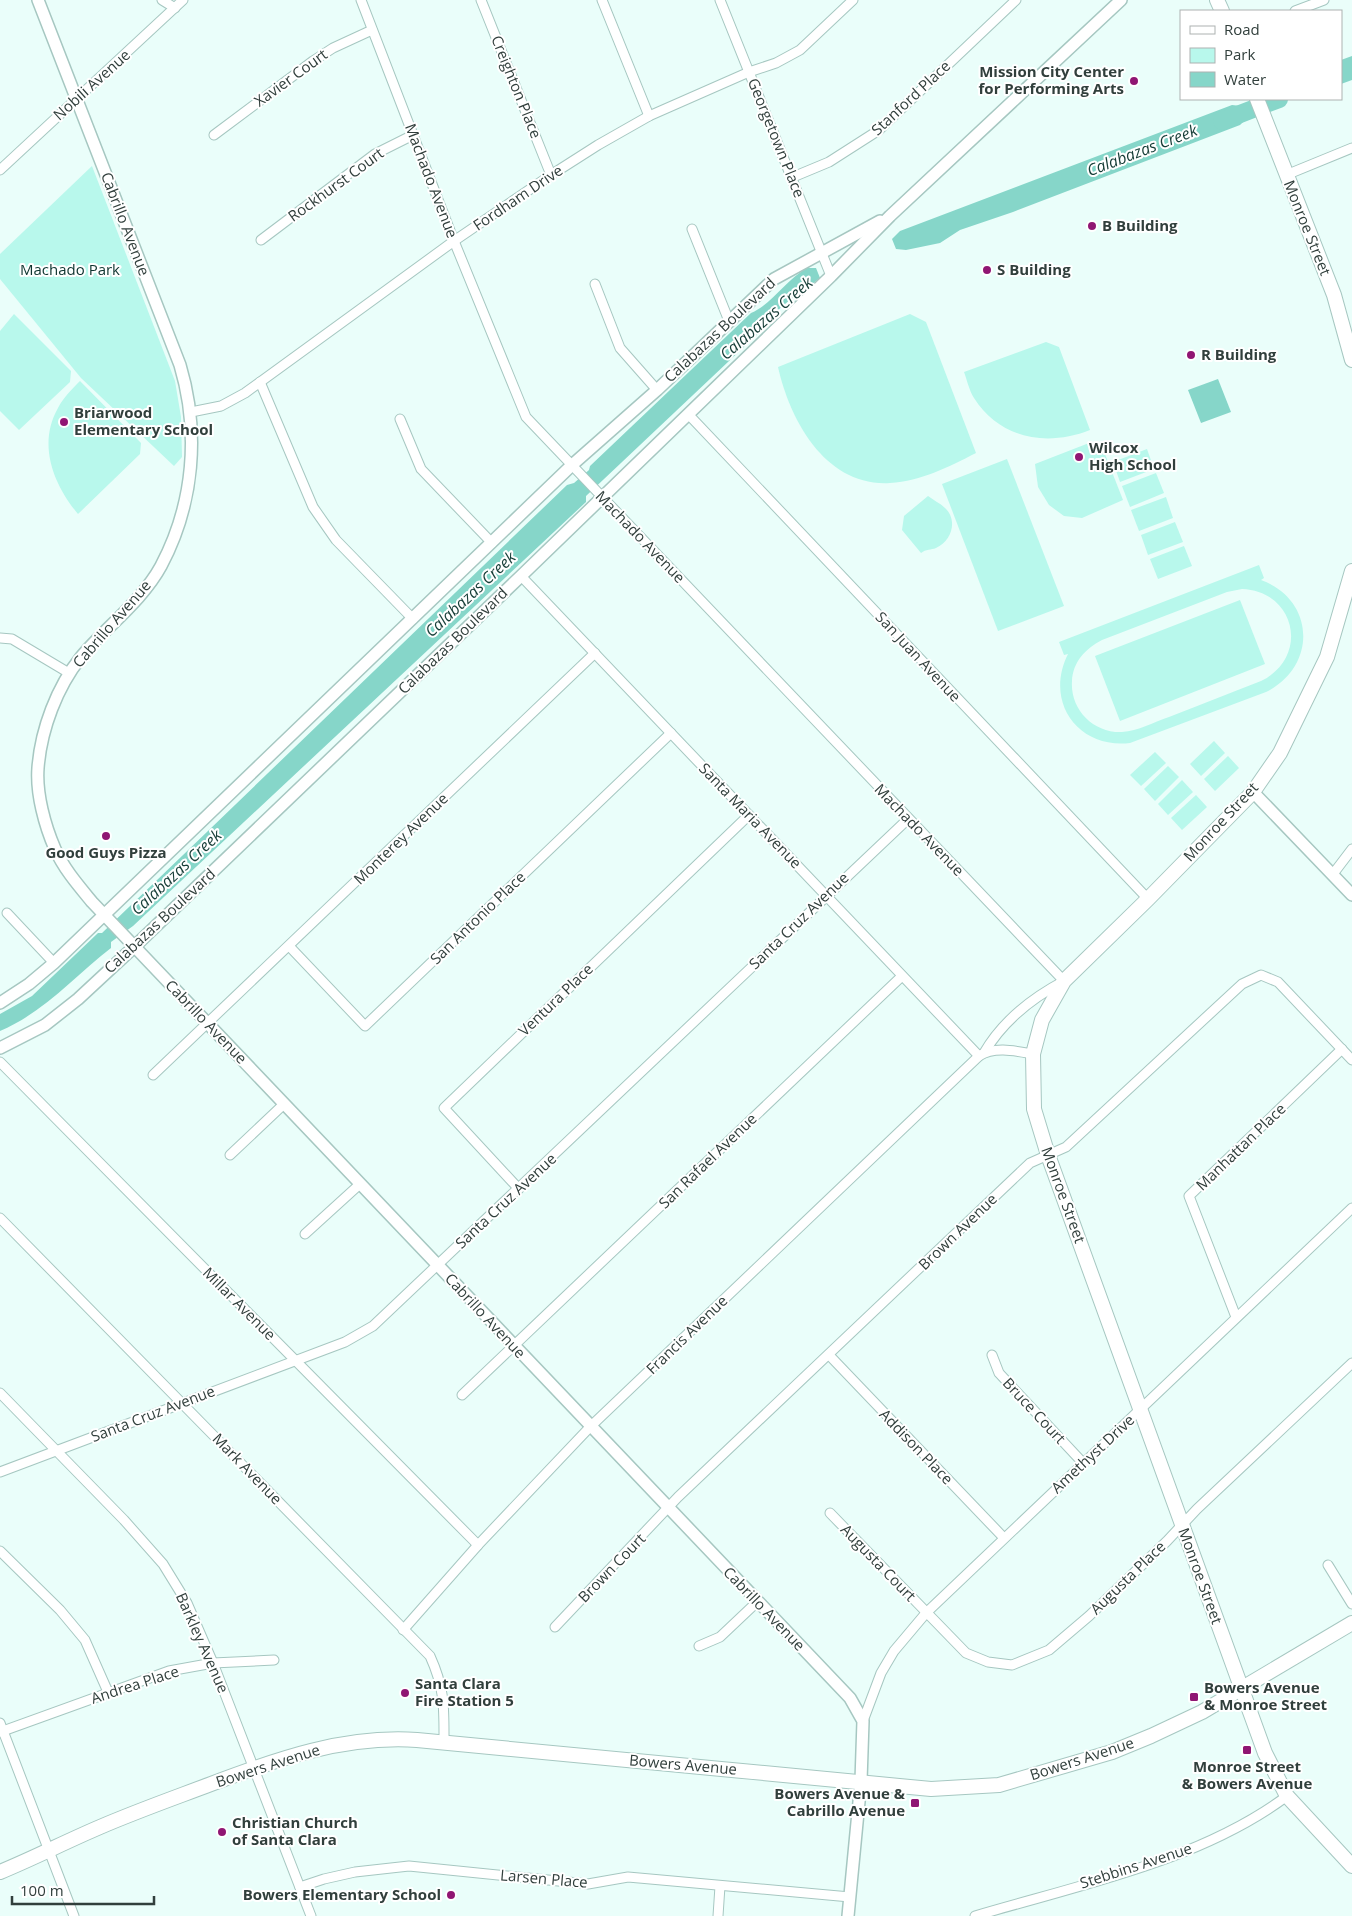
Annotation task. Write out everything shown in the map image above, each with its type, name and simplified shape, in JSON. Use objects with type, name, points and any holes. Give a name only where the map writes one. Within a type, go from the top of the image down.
[{"type":"main road","name":"Monroe Street","points":[[1259,104],[1334,295],[1352,360]]},
{"type":"main road","name":"Monroe Street","points":[[1352,571],[1327,657],[1280,753],[1252,792],[1148,899],[1064,981],[1042,1020],[1032,1054],[1034,1109],[1048,1155],[1265,1753],[1287,1796],[1352,1866]]},
{"type":"main road","name":"Bowers Avenue","points":[[0,1872],[99,1827],[253,1768],[304,1752],[365,1740],[392,1738],[930,1789],[999,1785],[1112,1752],[1151,1736],[1202,1712],[1241,1687],[1352,1623]]},
{"type":"street","name":"Cabrillo Avenue","points":[[38,0],[173,347],[184,379],[191,412],[192,464],[181,518],[161,567],[146,588],[69,673],[52,706],[38,769],[46,824],[56,850],[76,884],[112,924],[850,1698],[863,1721]]},
{"type":"street","points":[[162,0],[174,8]]},
{"type":"street","name":"Nobili Avenue","points":[[0,170],[184,0]]},
{"type":"street","name":"Machado Avenue","points":[[361,0],[454,241],[526,417],[1064,981]]},
{"type":"street","name":"Creighton Place","points":[[481,0],[551,175]]},
{"type":"street","points":[[602,0],[649,116]]},
{"type":"street","name":"Georgetown Place","points":[[720,0],[748,72],[793,177],[831,276]]},
{"type":"street","name":"Fordham Drive","points":[[191,412],[221,406],[245,394],[454,241],[598,144],[649,116],[748,72],[776,63],[800,50],[853,0]]},
{"type":"street","name":"Stanford Place","points":[[793,177],[829,162],[879,130],[1016,0]]},
{"type":"street","name":"Calabazas Boulevard","points":[[0,1048],[45,1025],[78,999],[134,947],[521,576],[598,493],[688,414],[831,276],[890,216],[1121,0]]},
{"type":"street","points":[[1298,10],[1324,0]]},
{"type":"street","name":"Xavier Court","points":[[214,135],[313,60],[332,48],[372,30]]},
{"type":"street","name":"Rockhurst Court","points":[[261,240],[375,154],[413,135]]},
{"type":"street","points":[[1286,175],[1352,148]]},
{"type":"street","name":"Calabazas Boulevard","points":[[0,1003],[29,984],[54,963],[572,465],[657,390],[774,278],[890,216]]},
{"type":"street","points":[[692,229],[729,321]]},
{"type":"street","points":[[595,284],[620,348],[657,390]]},
{"type":"street","points":[[260,382],[313,507],[336,540],[413,618]]},
{"type":"street","name":"San Juan Avenue","points":[[688,414],[1148,899]]},
{"type":"street","points":[[400,419],[421,469],[492,543]]},
{"type":"street","name":"Santa Maria Avenue","points":[[521,576],[902,976],[981,1054]]},
{"type":"street","points":[[0,638],[12,639],[69,673]]},
{"type":"street","name":"Monterey Avenue","points":[[153,1075],[595,653]]},
{"type":"street","name":"San Antonio Place","points":[[289,946],[365,1026],[671,733]]},
{"type":"street","points":[[1252,792],[1352,895]]},
{"type":"street","name":"Ventura Place","points":[[519,1189],[444,1108],[749,815]]},
{"type":"street","name":"Santa Cruz Avenue","points":[[0,1472],[295,1361],[360,1334],[373,1326],[519,1189],[825,895],[908,819]]},
{"type":"street","points":[[1333,874],[1352,849]]},
{"type":"street","points":[[7,913],[54,963]]},
{"type":"street","name":"Brown Avenue","points":[[668,1508],[1030,1163],[1066,1147],[1242,984],[1261,975],[1278,982],[1342,1049]]},
{"type":"street","name":"San Rafael Avenue","points":[[462,1395],[902,976]]},
{"type":"street","name":"Francis Avenue","points":[[403,1630],[478,1545],[590,1427],[981,1054],[993,1038],[1037,995],[1064,981]]},
{"type":"street","points":[[1342,1049],[1352,1060]]},
{"type":"street","name":"Manhattan Place","points":[[1236,1317],[1189,1196],[1342,1049]]},
{"type":"street","points":[[981,1054],[1014,1051],[1032,1054]]},
{"type":"street","name":"Millar Avenue","points":[[0,1062],[478,1545]]},
{"type":"street","points":[[230,1155],[284,1104]]},
{"type":"street","points":[[305,1234],[360,1184]]},
{"type":"street","name":"Amethyst Drive","points":[[863,1721],[881,1673],[894,1651],[926,1613],[1352,1208]]},
{"type":"street","name":"Mark Avenue","points":[[0,1218],[430,1656],[439,1676],[444,1698],[444,1743]]},
{"type":"street","name":"Addison Place","points":[[828,1355],[1004,1538]]},
{"type":"street","name":"Bruce Court","points":[[992,1355],[1000,1373],[1083,1463]]},
{"type":"street","name":"Augusta Place","points":[[926,1613],[966,1653],[988,1662],[1012,1665],[1049,1650],[1089,1616],[1352,1363]]},
{"type":"street","name":"Barkley Avenue","points":[[0,1394],[124,1520],[163,1564],[187,1603],[213,1663],[311,1916]]},
{"type":"street","name":"Brown Court","points":[[555,1627],[668,1508]]},
{"type":"street","name":"Augusta Court","points":[[830,1513],[926,1613]]},
{"type":"street","points":[[0,1551],[60,1610],[85,1640],[108,1692]]},
{"type":"street","points":[[1328,1564],[1352,1604]]},
{"type":"street","points":[[699,1646],[720,1637],[757,1602]]},
{"type":"street","name":"Andrea Place","points":[[1,1729],[169,1671],[213,1663],[274,1660]]},
{"type":"street","points":[[848,1916],[861,1781],[863,1721]]},
{"type":"street","points":[[1,1729],[74,1916]]},
{"type":"street","name":"Stebbins Avenue","points":[[975,1916],[1155,1862],[1223,1836],[1287,1796]]},
{"type":"street","name":"Larsen Place","points":[[300,1887],[324,1878],[355,1872],[409,1866],[588,1884],[628,1877],[850,1897]]},
{"type":"street","points":[[718,1916],[720,1886]]},
{"type":"green space","name":"Machado Park","points":[[92,166],[175,381],[181,417],[182,457],[174,466],[81,378],[0,279],[0,254]]},
{"type":"green space","points":[[14,314],[71,371],[70,382],[19,430],[0,411],[0,331]]},
{"type":"green space","points":[[910,314],[926,322],[976,453],[945,468],[913,479],[890,483],[867,481],[847,474],[814,447],[792,408],[778,367]]},
{"type":"green space","points":[[1046,342],[1059,347],[1090,430],[1057,438],[1026,436],[1011,431],[997,423],[985,412],[972,395],[964,372]]},
{"type":"green space","points":[[80,381],[141,443],[140,454],[78,514],[69,503],[51,464],[49,436],[52,422],[60,404]]},
{"type":"green space","points":[[1089,443],[1103,449],[1123,500],[1082,518],[1064,516],[1049,505],[1038,487],[1035,464]]},
{"type":"green space","points":[[1147,449],[1154,469],[1120,482],[1113,462]]},
{"type":"green space","points":[[1007,459],[1064,606],[998,631],[942,484]]},
{"type":"green space","points":[[1156,473],[1164,493],[1130,507],[1122,486]]},
{"type":"green space","points":[[928,496],[943,506],[949,513],[952,524],[949,535],[942,545],[921,553],[902,530],[904,516]]},
{"type":"green space","points":[[1166,497],[1173,518],[1139,531],[1131,510]]},
{"type":"green space","points":[[1175,522],[1183,542],[1148,555],[1141,535]]},
{"type":"green space","points":[[1184,546],[1192,566],[1158,579],[1150,559]]},
{"type":"green space","points":[[1259,565],[1264,578],[1261,580],[1279,590],[1292,602],[1300,618],[1303,634],[1301,651],[1294,667],[1283,681],[1266,692],[1130,743],[1111,743],[1095,738],[1081,730],[1070,719],[1063,705],[1060,689],[1062,672],[1068,654],[1064,655],[1059,642]],"holes":[[[1242,589],[1260,593],[1275,601],[1285,613],[1290,627],[1291,642],[1286,657],[1276,670],[1261,681],[1146,726],[1122,732],[1111,731],[1093,724],[1079,710],[1072,691],[1073,674],[1077,662],[1085,652],[1102,640],[1227,592]]]},
{"type":"green space","points":[[1240,600],[1265,664],[1120,721],[1095,656]]},
{"type":"green space","points":[[1214,741],[1225,753],[1201,776],[1190,764]]},
{"type":"green space","points":[[1155,752],[1166,763],[1141,786],[1130,775]]},
{"type":"green space","points":[[1228,756],[1239,768],[1215,791],[1204,779]]},
{"type":"green space","points":[[1168,766],[1179,777],[1155,801],[1144,789]]},
{"type":"green space","points":[[1182,780],[1193,792],[1168,815],[1158,804]]},
{"type":"green space","points":[[1196,795],[1207,807],[1182,830],[1171,818]]},
{"type":"water","points":[[1352,56],[1352,80],[1342,84],[1342,60]]},
{"type":"water","points":[[1232,105],[1241,106],[1246,119],[1240,125],[1013,212],[960,230],[940,243],[906,250],[896,249],[892,239],[900,231]]},
{"type":"water","points":[[807,268],[816,268],[820,278],[776,312],[765,327],[586,496],[586,502],[133,926],[111,942],[111,948],[45,1004],[0,1031],[0,1014],[32,996],[98,933],[102,933],[567,485],[574,483],[589,470],[590,466],[751,313],[766,304],[792,279]]},
{"type":"water","points":[[1218,379],[1231,412],[1201,423],[1188,390]]},
{"type":"waterway","name":"Calabazas Creek","points":[[1222,121],[1276,100]]},
{"type":"place","name":"Mission City Center for Performing Arts","points":[[1134,81]]},
{"type":"place","name":"B Building","points":[[1092,226]]},
{"type":"place","name":"S Building","points":[[987,270]]},
{"type":"place","name":"R Building","points":[[1191,355]]},
{"type":"place","name":"Briarwood Elementary School","points":[[64,422]]},
{"type":"place","name":"Wilcox High School","points":[[1079,457]]},
{"type":"place","name":"Good Guys Pizza","points":[[106,836]]},
{"type":"place","name":"Santa Clara Fire Station 5","points":[[405,1693]]},
{"type":"place","name":"Bowers Avenue & Monroe Street","points":[[1194,1697]]},
{"type":"place","name":"Monroe Street & Bowers Avenue","points":[[1247,1750]]},
{"type":"place","name":"Bowers Avenue & Cabrillo Avenue","points":[[915,1803]]},
{"type":"place","name":"Christian Church of Santa Clara","points":[[222,1832]]},
{"type":"place","name":"Bowers Elementary School","points":[[451,1895]]}]
